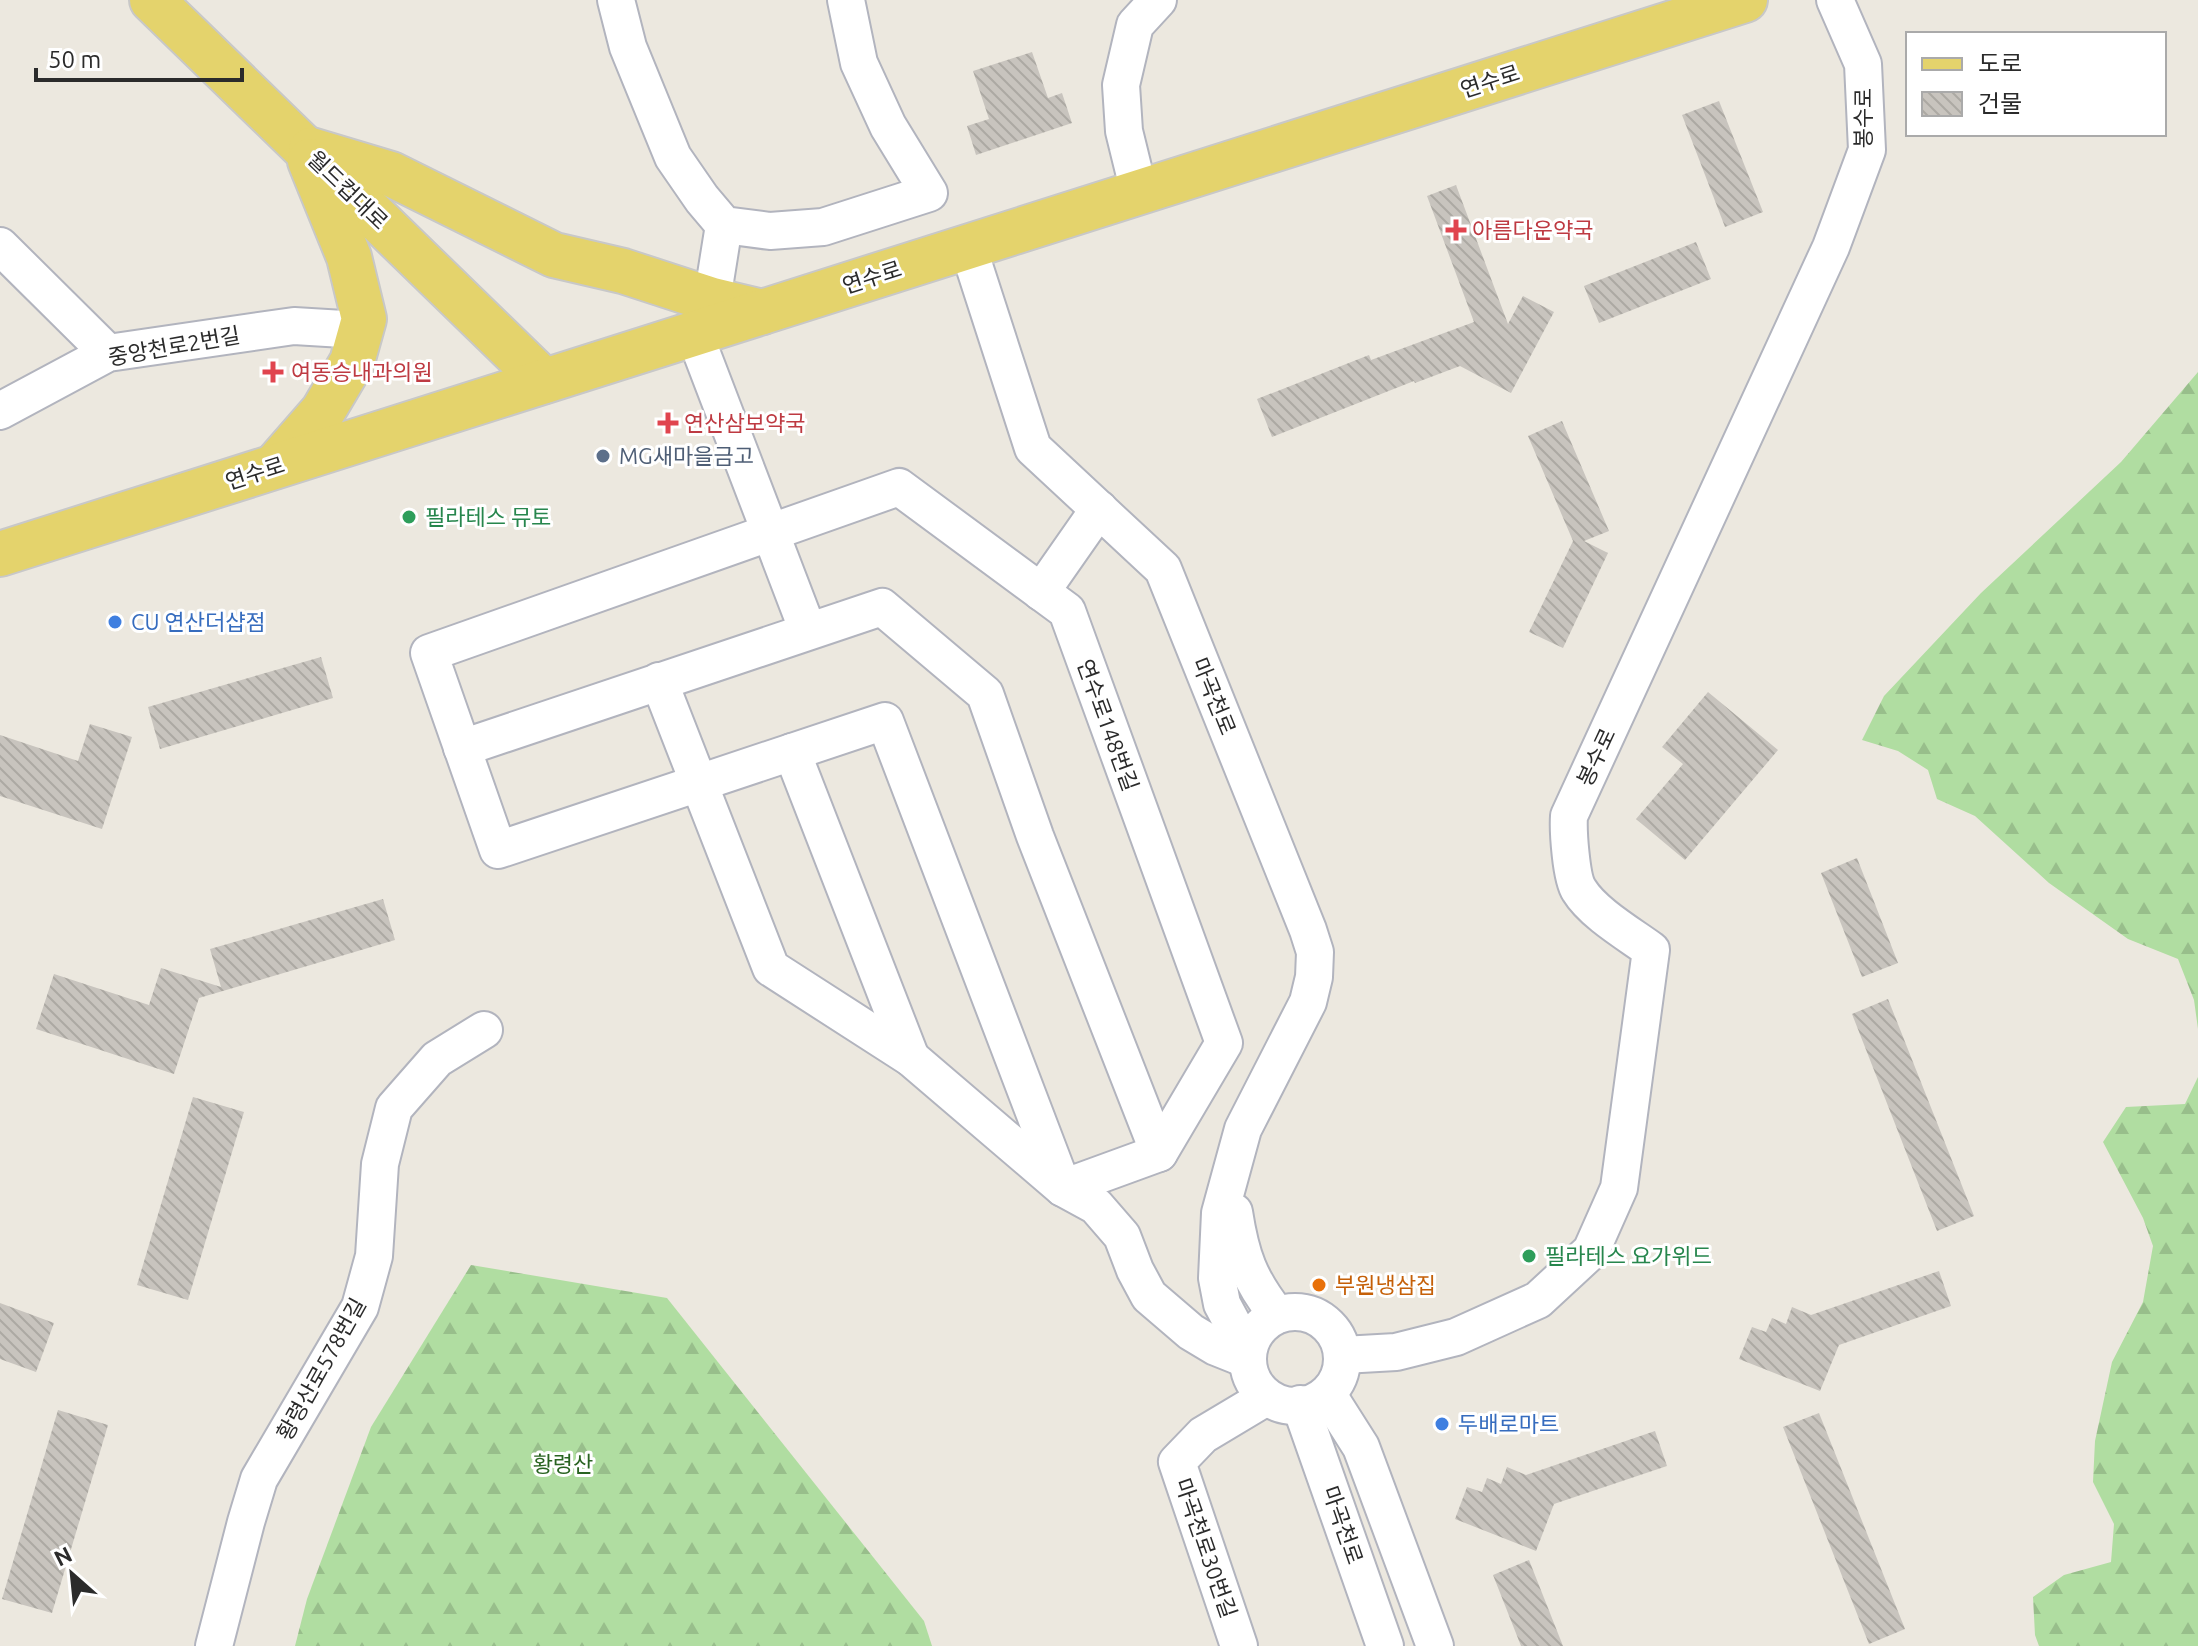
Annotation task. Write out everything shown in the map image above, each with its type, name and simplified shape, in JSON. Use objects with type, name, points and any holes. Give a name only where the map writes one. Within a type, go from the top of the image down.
[{"type":"main road","name":"월드컵대로","points":[[152,0],[544,381]]},
{"type":"main road","name":"연수로","points":[[0,554],[544,381],[703,317],[762,312],[1139,192],[1688,7],[1745,0]]},
{"type":"main road","points":[[305,148],[391,174],[554,255],[623,271],[703,317]]},
{"type":"main road","points":[[275,466],[323,411],[352,362],[364,319],[355,275],[305,148]]},
{"type":"street","points":[[616,0],[628,47],[673,157],[724,225],[770,231],[823,227],[929,193],[888,126],[859,63],[846,0]]},
{"type":"street","points":[[1139,192],[1124,131],[1121,85],[1135,25],[1158,0]]},
{"type":"street","name":"봉수로","points":[[1343,1355],[1396,1352],[1456,1337],[1538,1300],[1591,1251],[1619,1188],[1651,950],[1604,917],[1578,889],[1568,836],[1569,816],[1831,247],[1867,150],[1863,64],[1835,0]]},
{"type":"street","points":[[724,225],[703,317],[770,533],[808,631]]},
{"type":"street","points":[[0,246],[108,353]]},
{"type":"street","name":"마곡천로","points":[[968,247],[1033,448],[1163,569],[1315,952],[1314,977],[1308,1002],[1243,1129],[1220,1213],[1217,1278],[1222,1304],[1248,1351],[1251,1381],[1265,1398]]},
{"type":"street","name":"중앙천로2번길","points":[[0,411],[108,353],[294,326],[360,330]]},
{"type":"street","name":"연수로148번길","points":[[1063,1188],[885,721],[498,850],[429,653],[899,487],[1067,611],[1224,1043]]},
{"type":"street","points":[[1041,592],[1099,509]]},
{"type":"street","points":[[462,748],[882,607],[985,694],[1035,836],[1159,1153]]},
{"type":"street","points":[[659,681],[771,968],[911,1058],[1063,1188],[1096,1206],[1122,1236],[1149,1296],[1191,1332],[1216,1347],[1248,1351],[1260,1326],[1277,1315],[1299,1312],[1320,1318],[1336,1334],[1343,1355],[1340,1376],[1314,1400],[1286,1407],[1265,1398]]},
{"type":"street","points":[[792,752],[911,1058]]},
{"type":"street","name":"황령산로578번길","points":[[214,1646],[259,1479],[360,1307],[374,1256],[380,1164],[394,1108],[437,1059],[484,1030]]},
{"type":"street","points":[[1063,1188],[1159,1153],[1224,1043],[1275,1063]]},
{"type":"street","name":"마곡천로","points":[[1227,1183],[1247,1269],[1277,1315]]},
{"type":"street","name":"마곡천로30번길","points":[[1239,1646],[1177,1462],[1203,1435],[1265,1398]]},
{"type":"street","points":[[1314,1400],[1361,1447],[1435,1646]]},
{"type":"street","name":"마곡천로","points":[[1314,1400],[1385,1646]]},
{"type":"green space","points":[[2198,372],[2198,1029],[2194,1000],[2178,959],[2128,939],[2049,883],[1975,816],[1937,799],[1928,770],[1898,751],[1862,740],[1884,696],[1981,593],[2121,462]]},
{"type":"green space","points":[[2198,1077],[2198,1646],[2039,1646],[2035,1635],[2033,1597],[2064,1575],[2111,1562],[2114,1524],[2093,1482],[2095,1441],[2112,1362],[2143,1302],[2153,1246],[2143,1218],[2103,1142],[2126,1107],[2185,1104]]},
{"type":"green space","name":"황령산","points":[[471,1265],[667,1298],[924,1621],[932,1646],[295,1646],[307,1599],[371,1427]]},
{"type":"building","points":[[1032,52],[1048,98],[1062,93],[1072,123],[976,155],[967,126],[989,119],[973,71]]},
{"type":"building","points":[[1719,101],[1763,212],[1725,227],[1682,115]]},
{"type":"building","points":[[1456,185],[1508,324],[1523,296],[1554,312],[1511,393],[1460,366],[1272,437],[1257,399],[1369,355],[1371,360],[1474,322],[1427,196]]},
{"type":"building","points":[[1696,242],[1711,279],[1599,323],[1584,286]]},
{"type":"building","points":[[1562,421],[1609,531],[1584,541],[1608,553],[1563,648],[1529,632],[1573,541],[1528,436]]},
{"type":"building","points":[[321,657],[333,698],[160,749],[148,707]]},
{"type":"building","points":[[1708,692],[1778,750],[1685,860],[1636,819],[1683,764],[1662,747]]},
{"type":"building","points":[[90,724],[132,737],[102,829],[0,796],[0,735],[78,761]]},
{"type":"building","points":[[1857,858],[1898,963],[1862,977],[1821,873]]},
{"type":"building","points":[[383,899],[395,940],[199,998],[174,1074],[36,1029],[54,974],[149,1005],[161,968],[221,987],[210,949]]},
{"type":"building","points":[[1888,999],[1974,1216],[1937,1231],[1852,1014]]},
{"type":"building","points":[[193,1097],[244,1112],[188,1300],[137,1285]]},
{"type":"building","points":[[1939,1271],[1951,1306],[1839,1345],[1820,1391],[1739,1359],[1752,1327],[1766,1332],[1772,1318],[1786,1324],[1792,1307],[1811,1315]]},
{"type":"building","points":[[0,1303],[54,1323],[36,1372],[0,1359]]},
{"type":"building","points":[[58,1410],[108,1425],[52,1613],[2,1599]]},
{"type":"building","points":[[1819,1413],[1905,1629],[1869,1644],[1783,1427]]},
{"type":"building","points":[[1655,1431],[1667,1466],[1554,1504],[1536,1551],[1455,1519],[1467,1487],[1482,1492],[1487,1478],[1501,1484],[1507,1467],[1526,1475]]},
{"type":"building","points":[[1529,1560],[1563,1646],[1521,1646],[1493,1575]]},
{"type":"place","name":"아름다운약국","points":[[1456,230]]},
{"type":"place","name":"여동승내과의원","points":[[273,372]]},
{"type":"place","name":"연산삼보약국","points":[[668,423]]},
{"type":"place","name":"MG새마을금고","points":[[603,456]]},
{"type":"place","name":"필라테스 뮤토","points":[[409,517]]},
{"type":"place","name":"CU 연산더샵점","points":[[115,622]]},
{"type":"place","name":"필라테스 요가위드","points":[[1529,1256]]},
{"type":"place","name":"부원냉삼집","points":[[1319,1285]]},
{"type":"place","name":"두배로마트","points":[[1442,1424]]}]
